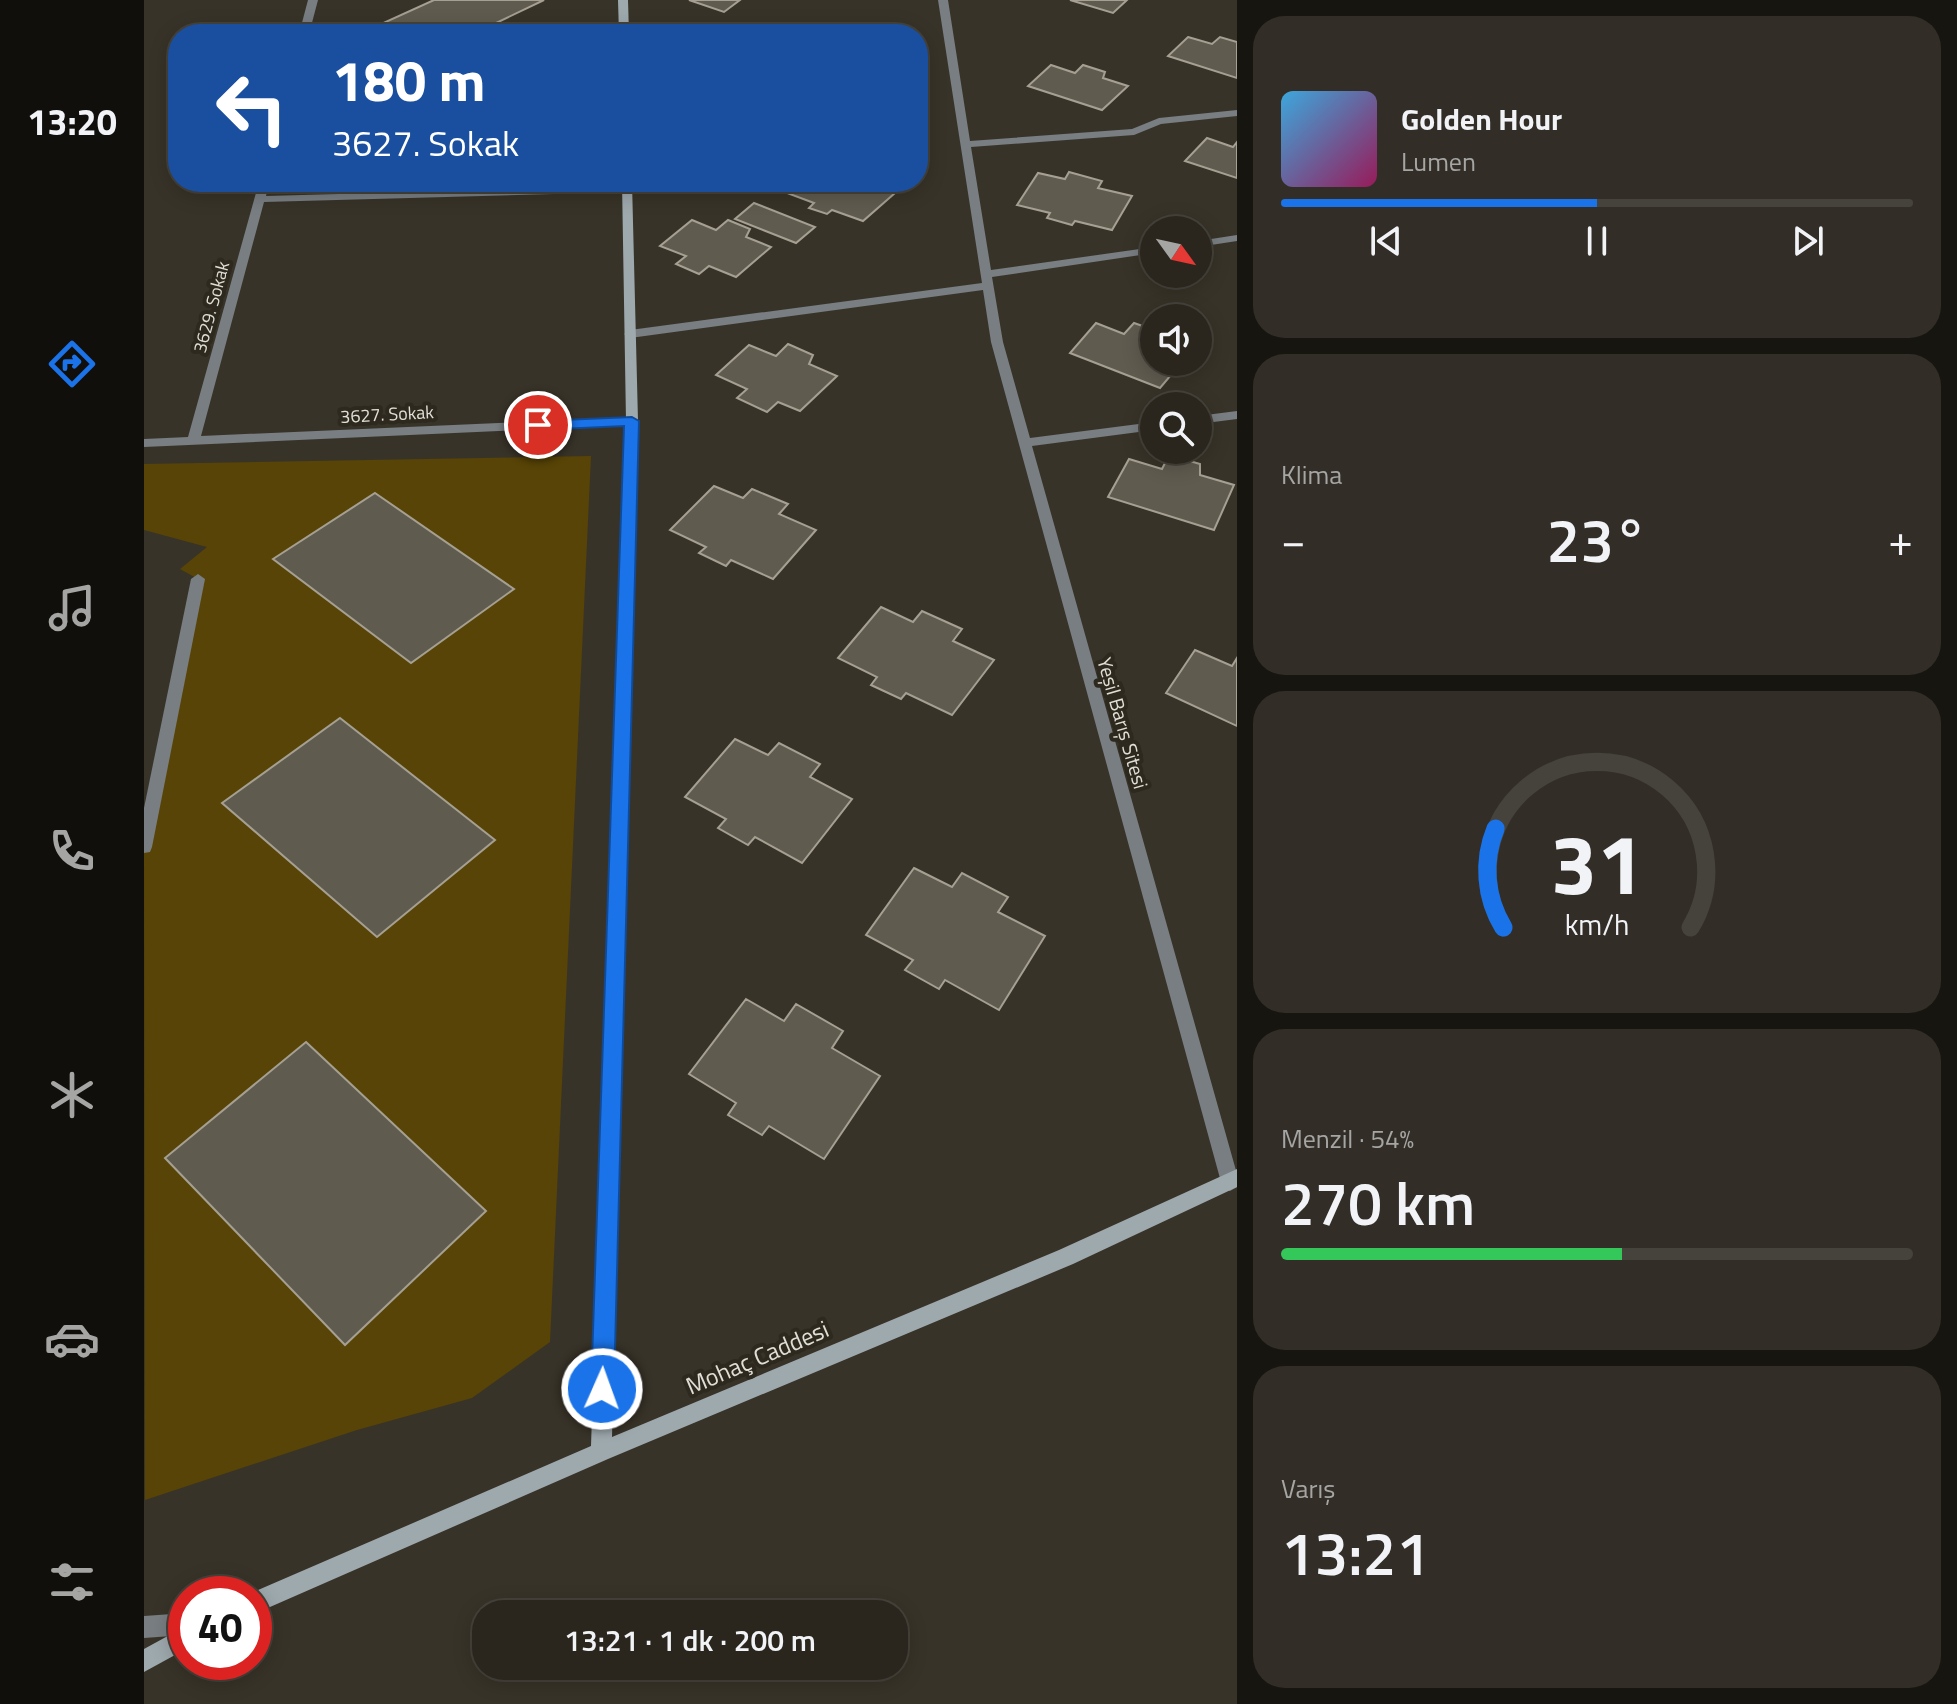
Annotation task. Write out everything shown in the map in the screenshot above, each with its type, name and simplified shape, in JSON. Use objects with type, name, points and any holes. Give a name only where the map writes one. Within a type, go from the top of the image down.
[{"type":"street","points":[[307,24],[313,0]]},
{"type":"street","points":[[623,0],[624,24]]},
{"type":"street","name":"Yeşil Barış Sitesi","points":[[943,0],[997,342],[1234,1180]]},
{"type":"street","points":[[966,144],[1134,132],[1159,121],[1237,113]]},
{"type":"street","name":"3629. Sokak","points":[[193,441],[262,192]]},
{"type":"street","points":[[260,199],[458,192]]},
{"type":"street","points":[[601,1452],[632,421],[627,192]]},
{"type":"street","points":[[1212,242],[1237,238]]},
{"type":"street","points":[[630,334],[987,280],[1140,253]]},
{"type":"street","points":[[1212,418],[1237,415]]},
{"type":"street","name":"3627. Sokak","points":[[144,443],[632,421]]},
{"type":"street","points":[[1025,443],[1140,428]]},
{"type":"street","points":[[144,847],[198,579]]},
{"type":"street","name":"Mohaç Caddesi","points":[[272,1595],[601,1452],[1066,1257],[1234,1180]]},
{"type":"street","points":[[144,1627],[168,1625]]},
{"type":"street","points":[[144,1661],[168,1647]]},
{"type":"shaded area","points":[[591,456],[550,1342],[472,1398],[357,1430],[145,1500],[144,847],[198,579],[180,569],[207,547],[144,530],[144,464]]},
{"type":"building","points":[[434,0],[544,0],[494,24],[381,24]]},
{"type":"building","points":[[689,0],[740,0],[724,12]]},
{"type":"building","points":[[1070,0],[1127,0],[1113,13]]},
{"type":"building","points":[[1188,37],[1212,44],[1220,37],[1237,42],[1237,78],[1168,56]]},
{"type":"building","points":[[1051,65],[1075,73],[1083,65],[1105,72],[1103,78],[1128,86],[1102,110],[1028,86]]},
{"type":"building","points":[[1207,138],[1233,147],[1237,142],[1237,178],[1185,161]]},
{"type":"building","points":[[1069,172],[1102,181],[1098,188],[1132,196],[1112,230],[1075,221],[1072,225],[1047,218],[1050,213],[1017,205],[1038,173],[1065,179]]},
{"type":"building","points":[[787,193],[895,193],[863,221],[832,210],[827,214],[809,208],[814,203]]},
{"type":"building","points":[[754,203],[815,227],[796,243],[735,219]]},
{"type":"building","points":[[692,220],[716,230],[728,220],[750,229],[746,237],[771,247],[736,277],[709,266],[699,274],[676,264],[686,256],[660,246]]},
{"type":"building","points":[[1096,323],[1124,334],[1134,323],[1140,325],[1140,376],[1170,376],[1160,388],[1070,353]]},
{"type":"building","points":[[788,344],[813,355],[809,364],[837,376],[800,411],[778,402],[767,412],[737,398],[747,389],[716,375],[749,345],[776,356]]},
{"type":"building","points":[[1129,459],[1162,469],[1164,464],[1200,464],[1200,475],[1234,485],[1214,530],[1108,497]]},
{"type":"building","points":[[714,486],[743,498],[752,489],[788,504],[779,514],[816,530],[773,579],[731,560],[726,566],[699,553],[706,547],[670,530]]},
{"type":"building","points":[[375,493],[514,589],[411,663],[273,559]]},
{"type":"building","points":[[881,607],[913,622],[922,611],[962,629],[953,641],[994,660],[952,715],[906,693],[901,699],[871,685],[877,677],[838,658]]},
{"type":"building","points":[[1195,650],[1232,666],[1237,658],[1237,726],[1166,693]]},
{"type":"building","points":[[340,718],[495,840],[377,937],[222,803]]},
{"type":"building","points":[[735,739],[768,755],[779,743],[820,764],[810,777],[852,799],[802,863],[755,837],[748,845],[718,828],[726,819],[685,797]]},
{"type":"building","points":[[914,868],[952,887],[962,873],[1008,897],[998,912],[1045,936],[999,1010],[945,980],[939,989],[905,970],[913,960],[866,935]]},
{"type":"building","points":[[746,999],[784,1021],[796,1004],[843,1031],[832,1048],[880,1076],[824,1159],[769,1126],[762,1135],[728,1115],[736,1103],[689,1074]]},
{"type":"building","points":[[306,1042],[486,1211],[345,1345],[165,1158]]},
{"type":"route","points":[[538,425],[632,421],[602,1389]]}]
